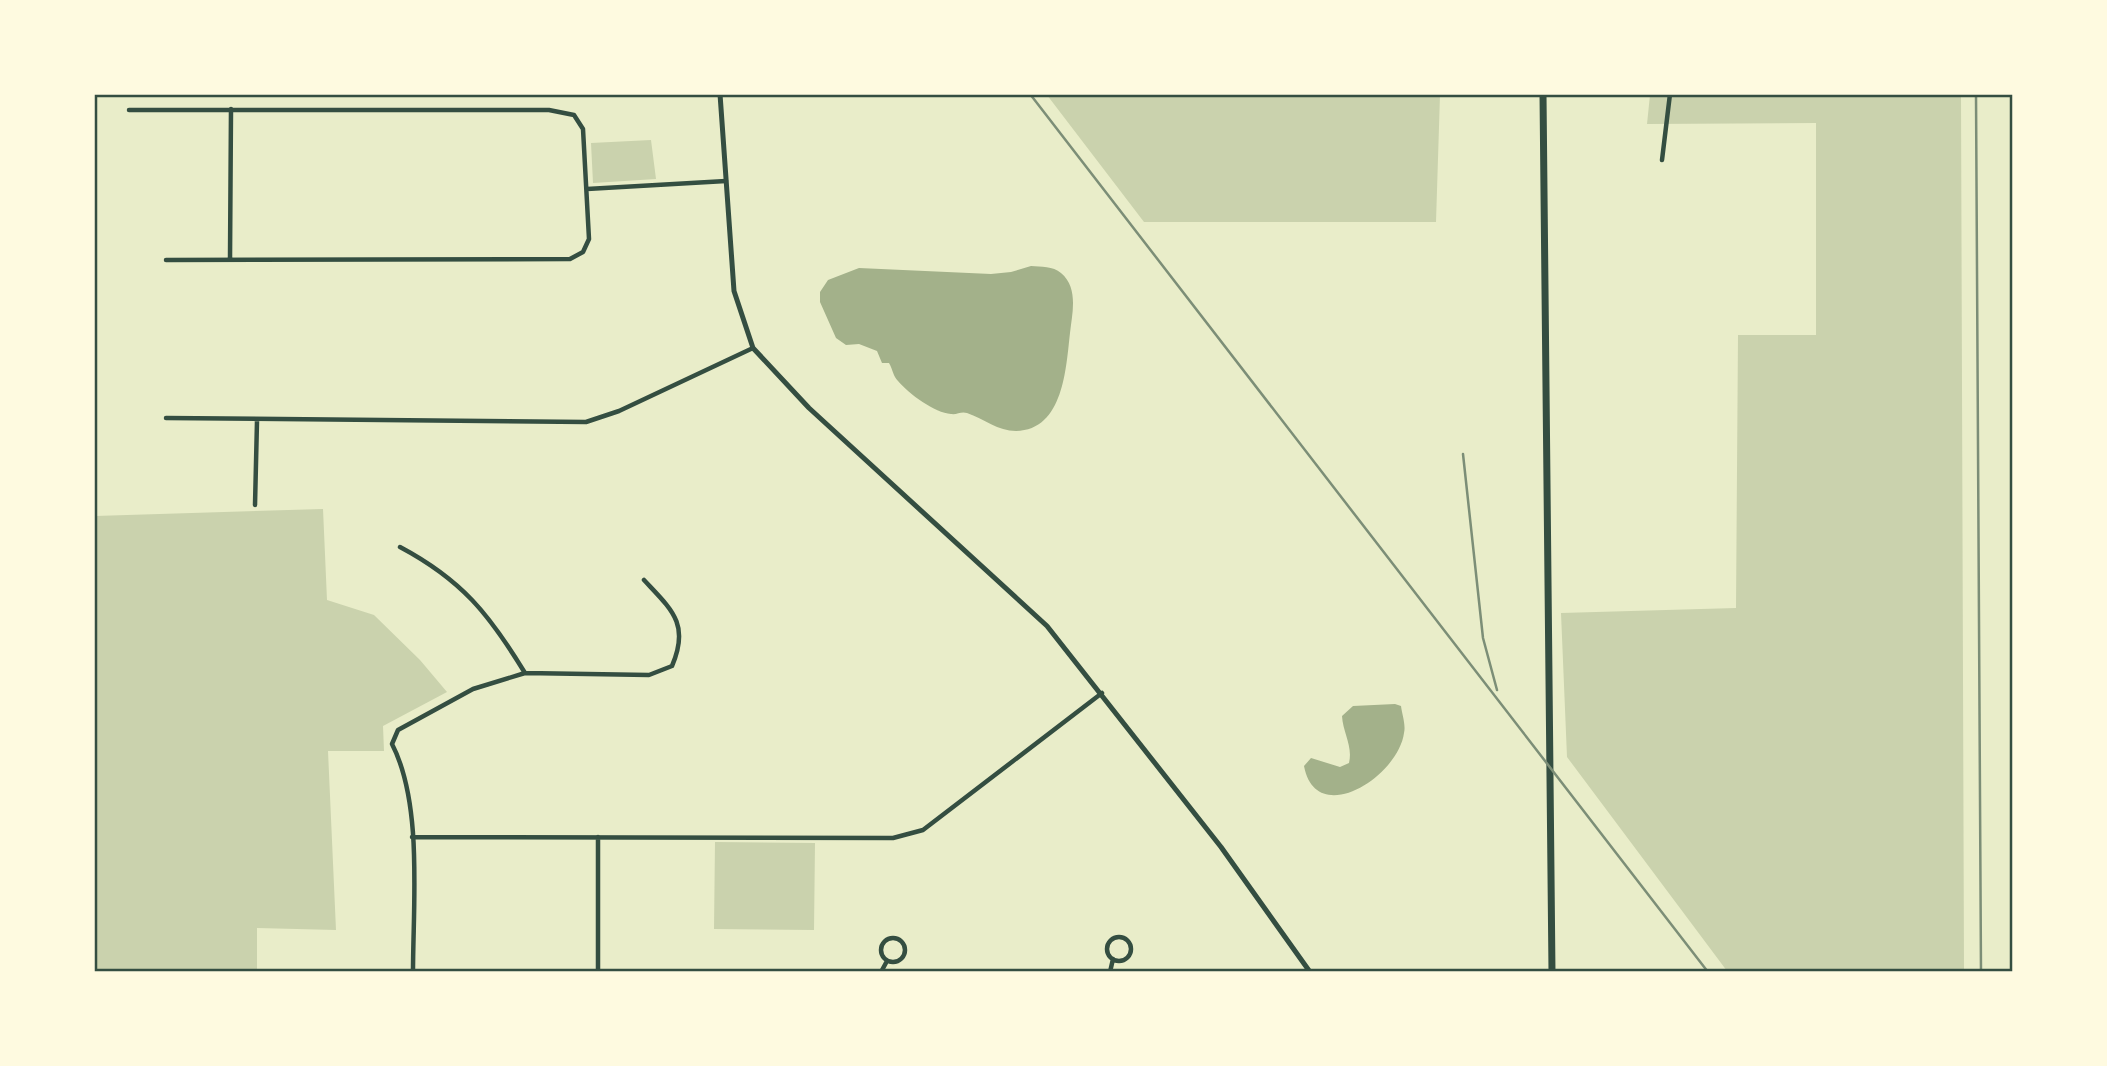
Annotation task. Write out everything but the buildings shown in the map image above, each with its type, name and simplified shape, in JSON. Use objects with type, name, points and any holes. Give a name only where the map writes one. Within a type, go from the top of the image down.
[{"type":"highway","points":[[1544,94],[1552,971]]},
{"type":"street","points":[[720,94],[734,291],[753,348],[808,408],[1039,618],[1221,847],[1310,971]]},
{"type":"street","points":[[1662,160],[1671,94]]},
{"type":"street","points":[[230,109],[230,260]]},
{"type":"street","points":[[128,110],[564,111],[573,115],[583,129],[588,245],[576,257],[561,260],[166,260]]},
{"type":"street","points":[[587,189],[726,181]]},
{"type":"street","points":[[166,418],[257,421],[586,422],[619,411],[753,348]]},
{"type":"street","points":[[255,505],[257,421]]},
{"type":"street","points":[[400,547],[427,561],[460,585],[499,630],[524,673]]},
{"type":"street","points":[[413,971],[410,796],[393,744],[398,730],[473,689],[524,673],[649,675],[673,666],[681,645],[681,629],[666,604],[644,580]]},
{"type":"street","points":[[412,836],[893,838],[923,830],[1101,693]]},
{"type":"street","points":[[598,836],[598,971]]},
{"type":"street","points":[[1118,936],[1126,939],[1131,945],[1130,953],[1121,961],[1113,959],[1108,953],[1108,942],[1118,936]]},
{"type":"street","points":[[893,938],[901,940],[906,951],[902,959],[895,963],[887,961],[880,951],[882,943],[893,938]]},
{"type":"street","points":[[1110,971],[1113,959]]},
{"type":"street","points":[[881,971],[887,961]]},
{"type":"shaded area","points":[[1047,95],[1440,95],[1436,222],[1144,222]]},
{"type":"shaded area","points":[[1650,95],[1961,95],[1964,971],[1727,971],[1567,757],[1561,613],[1736,608],[1738,335],[1816,335],[1816,123],[1647,124]]},
{"type":"shaded area","points":[[651,140],[656,179],[593,183],[591,143]]},
{"type":"shaded area","points":[[1031,266],[1051,268],[1067,279],[1073,310],[1064,379],[1053,409],[1044,420],[1032,428],[1016,431],[997,427],[967,413],[945,413],[923,402],[898,381],[889,363],[882,363],[877,351],[859,344],[846,345],[836,338],[820,302],[820,292],[828,280],[859,268],[991,274]]},
{"type":"shaded area","points":[[323,509],[327,600],[374,615],[420,660],[447,692],[383,726],[384,751],[328,751],[336,930],[257,928],[257,971],[95,971],[95,516]]},
{"type":"shaded area","points":[[1353,706],[1401,706],[1404,730],[1398,750],[1388,766],[1356,790],[1339,795],[1324,794],[1311,784],[1304,766],[1311,758],[1340,767],[1349,763],[1350,751],[1342,716]]},
{"type":"shaded area","points":[[715,842],[815,843],[814,930],[714,929]]},
{"type":"railway","points":[[1030,94],[1708,972]]},
{"type":"railway","points":[[1976,94],[1981,972]]},
{"type":"railway","points":[[1463,454],[1483,638],[1497,690]]}]
